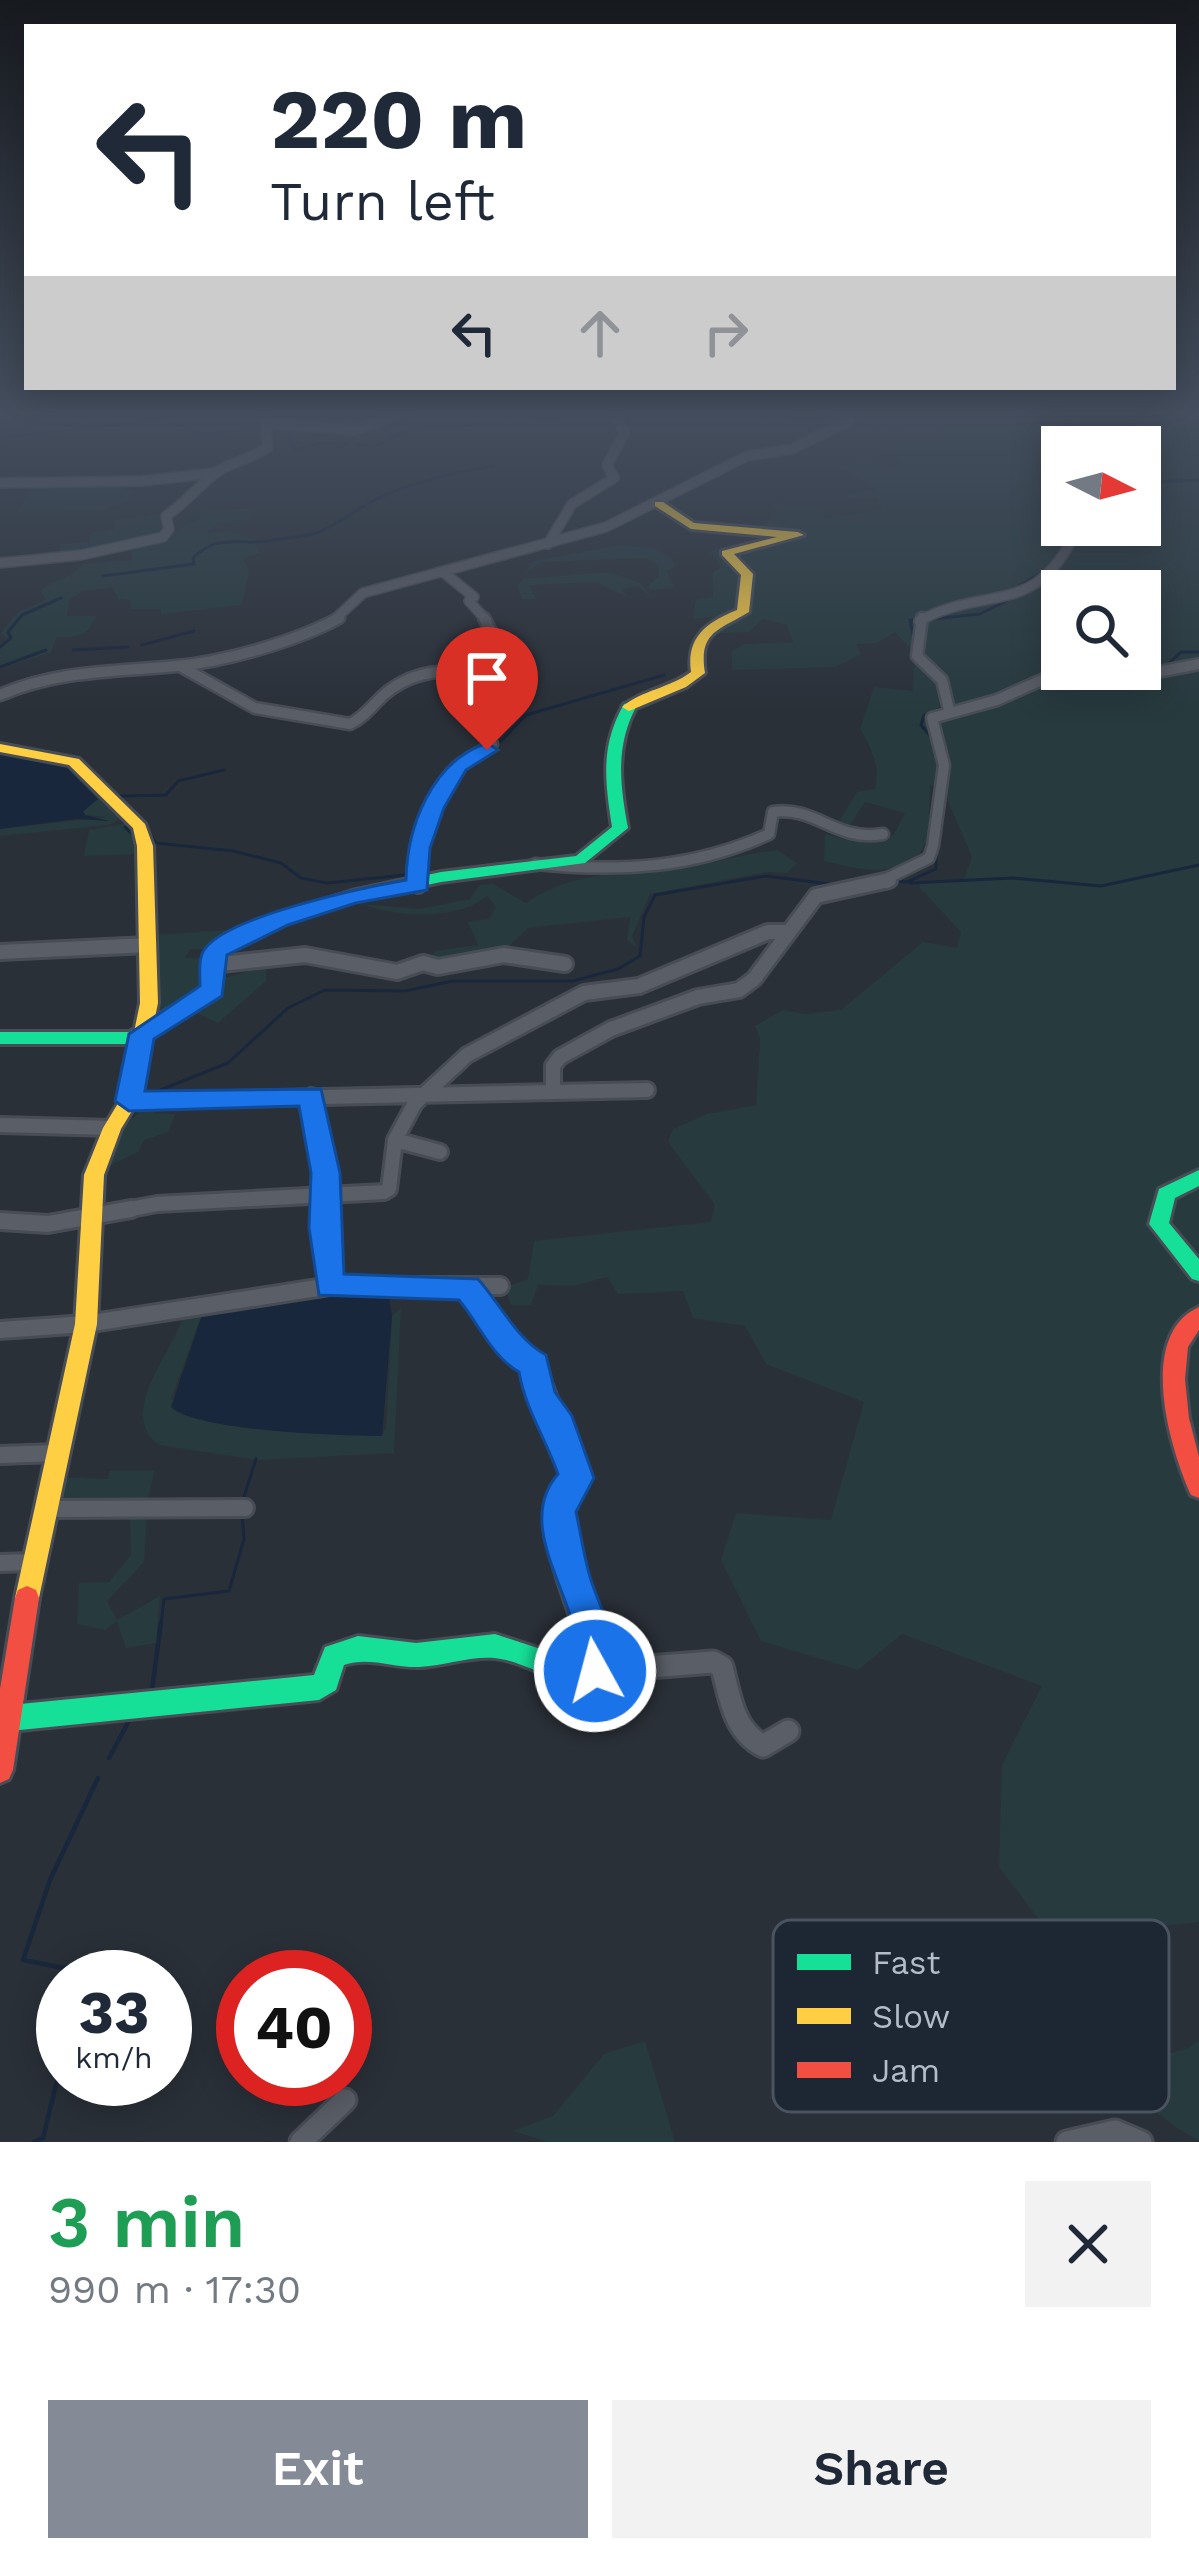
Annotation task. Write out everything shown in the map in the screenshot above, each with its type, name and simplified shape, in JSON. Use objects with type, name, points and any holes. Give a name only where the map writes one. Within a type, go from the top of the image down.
[{"type":"street","points":[[0,563],[152,543],[168,533],[166,516],[173,511]]},
{"type":"street","points":[[548,544],[568,511]]},
{"type":"street","points":[[0,695],[55,676],[106,668],[180,666],[307,634],[338,619],[363,592],[548,544],[644,511]]},
{"type":"street","points":[[0,1038],[132,1038],[213,990],[212,965],[218,949],[279,920],[352,896],[580,860],[617,834],[622,818],[611,778],[617,743],[614,733],[622,714],[635,700],[691,684],[698,673],[693,662],[700,632],[716,620],[743,612],[742,580],[747,574],[725,553],[798,536],[691,526],[668,511]]},
{"type":"street","points":[[946,708],[944,683],[920,662],[915,639],[919,620],[1021,592],[1061,564],[1069,546]]},
{"type":"street","points":[[418,885],[418,848],[433,808],[457,766],[492,744],[480,722],[492,711],[494,678],[508,664],[491,626],[472,605],[474,597],[443,572]]},
{"type":"street","points":[[1161,671],[1199,664]]},
{"type":"street","points":[[180,666],[255,708],[350,724],[362,720],[404,680],[419,675],[455,667],[494,678]]},
{"type":"street","points":[[553,1091],[554,1066],[560,1057],[611,1030],[698,997],[739,990],[754,979],[816,896],[889,880],[929,858],[941,798],[942,745],[929,722],[946,708],[995,701],[1041,679]]},
{"type":"street","points":[[0,748],[74,761],[140,827],[145,846],[149,1003],[142,1034],[141,1101],[110,1133],[94,1175],[86,1324],[33,1562],[4,1719],[0,1770]]},
{"type":"street","points":[[535,864],[611,871],[724,854],[770,834],[773,812],[786,808],[816,816],[827,831],[845,837],[883,834]]},
{"type":"street","points":[[0,1221],[48,1224],[93,1213],[389,1189],[395,1140],[422,1094],[467,1055],[584,993],[639,986],[768,932],[787,932]]},
{"type":"street","points":[[0,952],[148,945]]},
{"type":"street","points":[[212,965],[305,956],[397,972],[423,963],[438,967],[504,956],[565,964]]},
{"type":"street","points":[[149,1003],[180,1010]]},
{"type":"street","points":[[141,1101],[647,1090]]},
{"type":"street","points":[[311,1096],[326,1173],[330,1286]]},
{"type":"street","points":[[0,1125],[110,1133]]},
{"type":"street","points":[[395,1140],[440,1152]]},
{"type":"street","points":[[1199,1178],[1166,1194],[1160,1224],[1199,1273]]},
{"type":"street","points":[[0,1330],[86,1324],[330,1286],[500,1286]]},
{"type":"street","points":[[467,1288],[494,1318],[512,1352],[534,1365],[540,1396],[555,1416],[572,1463],[577,1478],[559,1499],[558,1512],[574,1584],[590,1619],[595,1671]]},
{"type":"street","points":[[1199,1316],[1185,1331],[1175,1357],[1190,1467],[1199,1488]]},
{"type":"street","points":[[0,1455],[57,1453]]},
{"type":"street","points":[[46,1509],[245,1508]]},
{"type":"street","points":[[0,1563],[33,1562]]},
{"type":"street","points":[[4,1719],[320,1687],[327,1681],[334,1656],[358,1648],[416,1655],[495,1646],[562,1668],[595,1671],[713,1662],[722,1667],[740,1728],[754,1743],[764,1746],[788,1731]]},
{"type":"street","points":[[301,2142],[339,2106]]},
{"type":"street","points":[[1067,2142],[1112,2129],[1134,2134],[1141,2142]]},
{"type":"green space","points":[[201,511],[252,511],[251,519],[218,523],[206,533],[230,532],[253,539],[260,553],[243,558],[249,571],[242,605],[161,614],[160,609],[131,609],[130,600],[118,599],[113,587],[84,591],[70,599],[67,616],[96,616],[85,632],[57,637],[51,652],[0,669],[0,645],[7,638],[1,633],[18,612],[46,600],[40,591],[45,587],[83,564],[132,560],[131,548],[201,519]]},
{"type":"green space","points":[[775,511],[819,511],[826,519],[871,511],[1041,511],[1041,546],[1161,546],[1161,511],[1199,511],[1199,1922],[1169,1925],[1169,1920],[1039,1920],[999,1867],[1002,1765],[1042,1686],[902,1634],[858,1670],[761,1641],[721,1560],[736,1513],[831,1520],[864,1402],[766,1364],[745,1326],[693,1318],[683,1291],[618,1294],[607,1277],[573,1286],[538,1285],[531,1305],[511,1305],[507,1293],[511,1285],[528,1279],[534,1241],[711,1222],[715,1205],[668,1142],[673,1129],[707,1114],[756,1105],[760,1039],[755,1026],[783,1010],[805,1014],[841,1010],[923,942],[957,948],[961,932],[919,887],[922,881],[964,879],[972,857],[940,782],[930,786],[926,842],[907,863],[881,870],[824,861],[825,834],[845,839],[894,835],[905,813],[865,802],[845,832],[840,820],[857,792],[875,789],[876,765],[860,729],[874,687],[913,691],[914,653],[895,632],[877,643],[856,644],[861,654],[835,667],[732,670],[732,651],[745,644],[793,642],[787,625],[762,619],[749,632],[703,634],[701,628],[713,617],[693,619],[696,600],[713,597],[713,572],[721,567],[711,553],[715,548],[731,552],[800,537],[758,530]]},
{"type":"green space","points":[[162,514],[165,529],[160,535],[59,555],[60,544],[89,542],[92,532],[115,530],[115,520]]},
{"type":"green space","points":[[621,545],[652,548],[672,558],[675,566],[667,571],[674,588],[650,590],[659,576],[658,565],[646,558],[543,562],[525,573],[534,561]]},
{"type":"green space","points":[[609,572],[640,583],[655,600],[638,586],[622,589],[627,597],[596,582],[529,585],[536,599],[522,599],[517,585],[524,579]]},
{"type":"green space","points":[[64,765],[73,765],[124,817],[109,825],[0,836],[0,829],[105,817],[85,815],[97,799]]},
{"type":"green space","points":[[129,823],[140,854],[84,856],[89,830]]},
{"type":"green space","points":[[777,850],[797,863],[787,873],[766,872],[650,894],[632,936],[637,948],[627,940],[630,917],[528,928],[498,956],[437,965],[429,959],[436,951],[478,945],[468,922],[489,919],[496,907],[487,896],[444,913],[392,912],[362,904],[419,909],[470,899],[480,885],[493,884],[526,903],[558,886],[592,877]]},
{"type":"green space","points":[[227,930],[232,941],[213,949],[190,949],[185,958],[208,958],[219,979],[265,967],[267,980],[218,1023],[190,1010],[152,1035],[159,997],[157,935]]},
{"type":"green space","points":[[157,1105],[155,1113],[175,1114],[168,1132],[144,1140],[138,1152],[105,1168],[131,1120]]},
{"type":"green space","points":[[205,1306],[171,1399],[226,1425],[382,1436],[392,1316],[401,1308],[394,1453],[257,1460],[159,1445],[147,1431],[145,1398],[185,1310]]},
{"type":"green space","points":[[110,1471],[154,1471],[147,1504],[51,1503],[57,1477],[108,1479]]},
{"type":"green space","points":[[147,1512],[144,1562],[107,1601],[117,1620],[160,1596],[156,1643],[126,1648],[117,1621],[105,1630],[77,1624],[79,1583],[109,1582],[131,1555],[130,1516]]},
{"type":"green space","points":[[1199,2040],[1199,2141],[1157,2112],[1169,2112],[1169,2053]]},
{"type":"green space","points":[[645,2041],[675,2142],[548,2142],[513,2131],[553,2116],[604,2054]]},
{"type":"water","points":[[0,753],[64,765],[98,799],[83,811],[85,815],[110,821],[76,819],[0,829]]},
{"type":"water","points":[[347,1290],[388,1291],[392,1316],[382,1436],[238,1427],[208,1422],[171,1407],[205,1306]]},
{"type":"waterway","points":[[103,576],[194,564],[200,552],[221,542],[316,533],[356,511]]},
{"type":"waterway","points":[[1019,586],[1041,573]]},
{"type":"waterway","points":[[932,619],[980,614],[1023,593]]},
{"type":"waterway","points":[[0,647],[11,638],[8,632],[22,615],[61,598]]},
{"type":"waterway","points":[[914,639],[910,620],[917,620]]},
{"type":"waterway","points":[[142,645],[194,631]]},
{"type":"waterway","points":[[73,650],[128,647]]},
{"type":"waterway","points":[[0,667],[46,650]]},
{"type":"waterway","points":[[1165,667],[1181,652],[1199,652]]},
{"type":"waterway","points":[[500,742],[526,715],[664,675]]},
{"type":"waterway","points":[[932,738],[921,725],[924,716],[946,706]]},
{"type":"waterway","points":[[120,796],[166,795],[178,781],[224,770]]},
{"type":"waterway","points":[[941,824],[947,780]]},
{"type":"waterway","points":[[125,827],[134,836]]},
{"type":"waterway","points":[[414,845],[421,830]]},
{"type":"waterway","points":[[150,834],[156,843],[233,851],[281,863],[301,878],[327,883],[414,874],[414,851]]},
{"type":"waterway","points":[[894,881],[907,882],[936,869],[936,851]]},
{"type":"waterway","points":[[910,883],[1013,878],[1101,886],[1199,865]]},
{"type":"waterway","points":[[153,1093],[228,1063],[288,1008],[325,990],[405,991],[453,981],[573,981],[618,969],[640,956],[644,917],[655,895],[766,876],[838,885]]},
{"type":"waterway","points":[[121,1128],[138,1108]]},
{"type":"waterway","points":[[243,1500],[256,1459]]},
{"type":"waterway","points":[[161,1625],[164,1599],[229,1591],[244,1539],[242,1514]]},
{"type":"waterway","points":[[152,1690],[161,1622]]},
{"type":"waterway","points":[[109,1758],[131,1717]]},
{"type":"waterway","points":[[36,1963],[23,1960],[50,1880],[98,1778]]},
{"type":"waterway","points":[[34,2142],[43,2138],[51,2106]]},
{"type":"traffic: fast","points":[[0,1038],[132,1038],[213,990],[212,965],[218,949],[279,920],[352,896],[441,877],[580,860],[620,828],[611,772],[619,726],[629,707]]},
{"type":"traffic: fast","points":[[1199,1177],[1166,1194],[1159,1224],[1199,1273]]},
{"type":"traffic: fast","points":[[0,1719],[319,1687],[327,1681],[334,1656],[358,1648],[416,1655],[495,1646],[562,1668],[595,1671],[560,1546],[559,1522],[564,1499],[577,1478],[574,1469]]},
{"type":"traffic: slow","points":[[629,707],[698,673],[700,641],[722,621],[743,612],[747,574],[726,553],[798,535],[691,526],[669,511]]},
{"type":"traffic: slow","points":[[0,748],[74,762],[140,827],[145,846],[149,1003],[129,1101],[112,1128],[94,1175],[86,1324],[27,1598]]},
{"type":"traffic: slow","points":[[467,1288],[506,1340],[534,1365],[574,1469]]},
{"type":"traffic: jam","points":[[1199,1316],[1186,1330],[1174,1362],[1175,1398],[1199,1488]]},
{"type":"traffic: jam","points":[[0,1770],[27,1598]]},
{"type":"route","points":[[487,750],[457,766],[433,808],[418,848],[418,885],[352,896],[334,906],[302,912],[218,949],[212,965],[213,990],[142,1034],[129,1101],[311,1096],[326,1173],[324,1228],[330,1286],[467,1288],[494,1318],[512,1352],[534,1365],[540,1396],[555,1416],[577,1478],[559,1499],[558,1512],[574,1584],[590,1619],[595,1671]]}]
